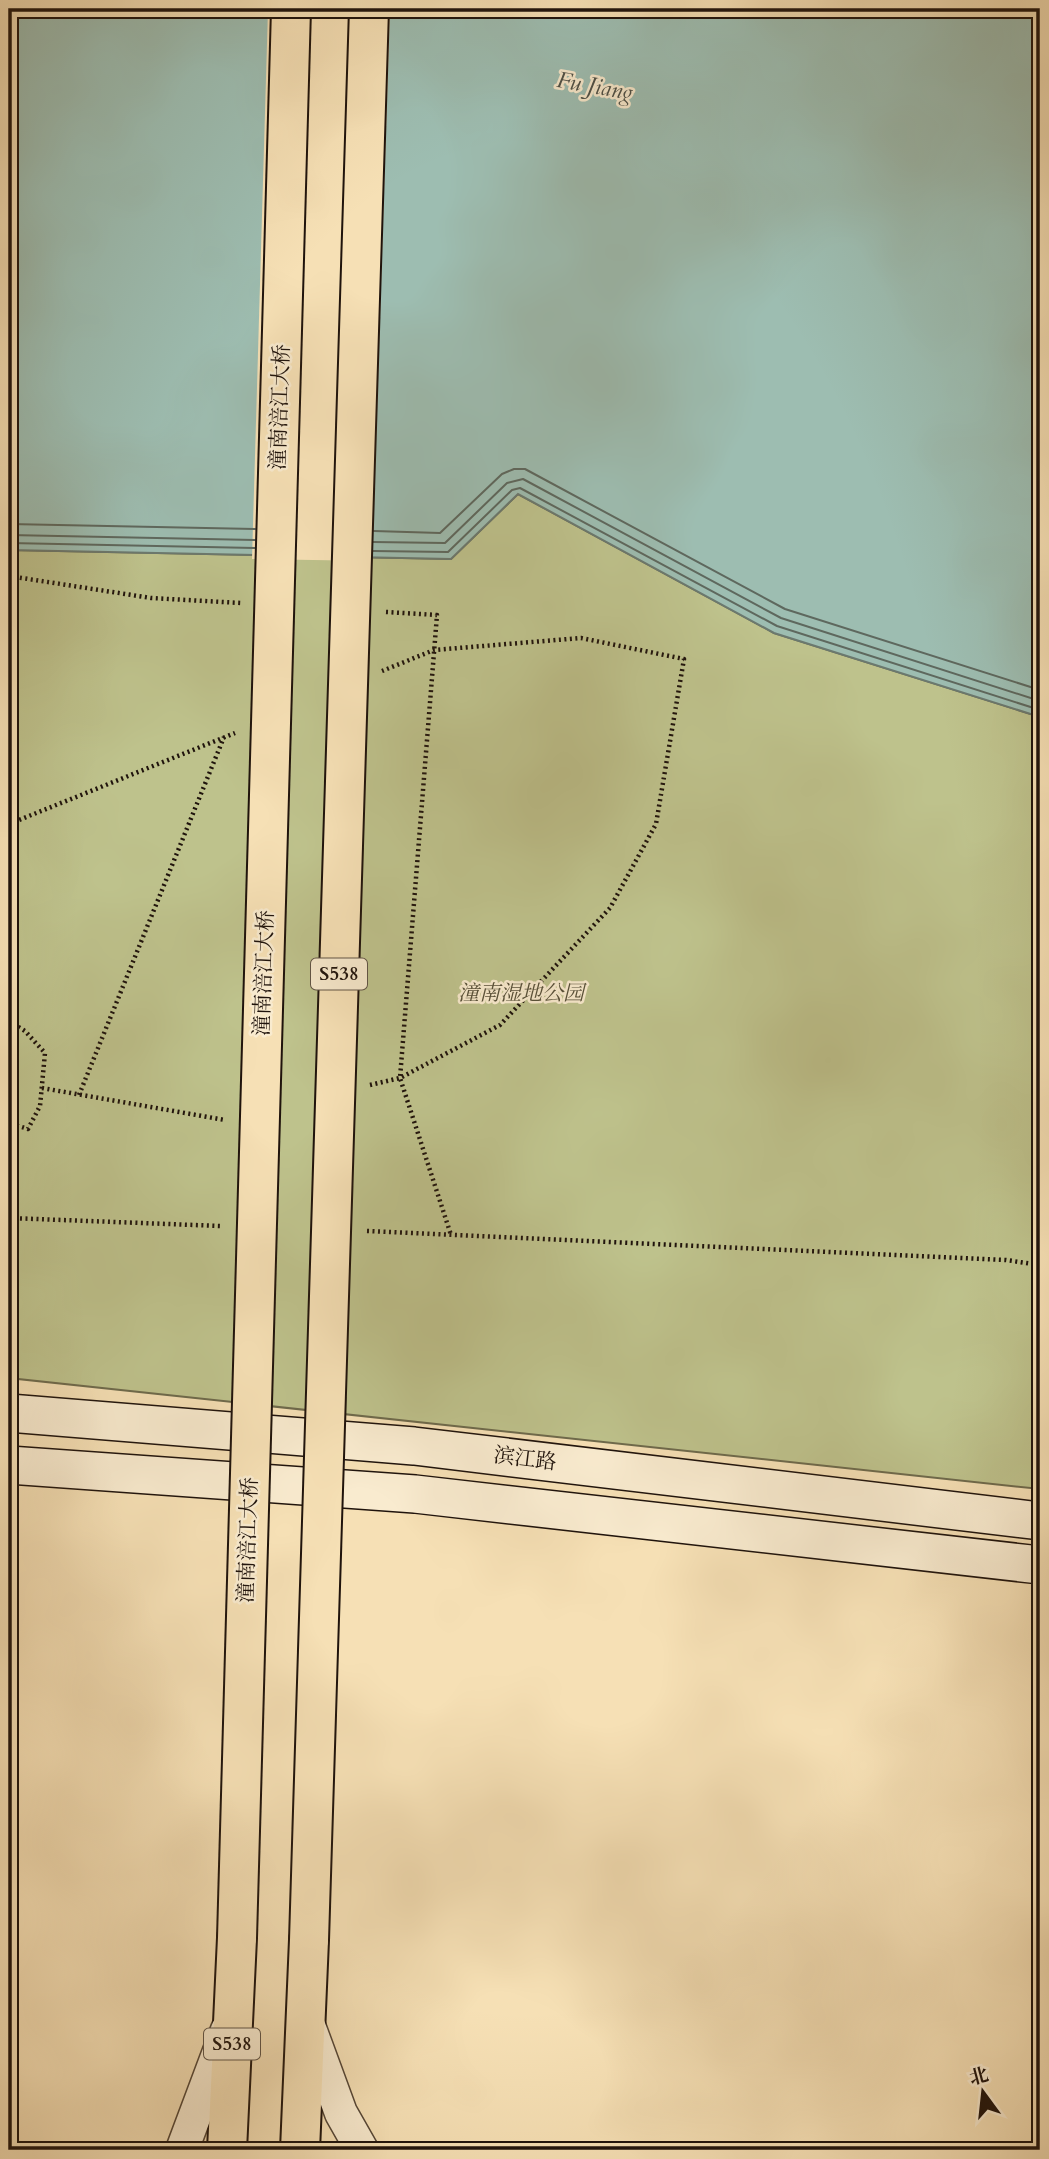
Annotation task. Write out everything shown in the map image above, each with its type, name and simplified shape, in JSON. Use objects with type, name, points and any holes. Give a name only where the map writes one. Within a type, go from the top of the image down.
[{"type":"main road","name":"潼南涪江大桥","points":[[233,2012],[291,9]]},
{"type":"main road","name":"S538","points":[[300,2150],[309,1940],[369,9]]},
{"type":"main road","name":"滨江路","points":[[9,1413],[414,1446],[1040,1521]]},
{"type":"main road","points":[[9,1465],[415,1494],[1040,1565]]},
{"type":"main road","name":"S538","points":[[227,2150],[233,2012]]},
{"type":"street","points":[[304,2011],[341,2113],[362,2150]]},
{"type":"street","points":[[182,2150],[233,2012]]},
{"type":"path","points":[[9,576],[151,598],[246,603]]},
{"type":"path","points":[[382,611],[437,615],[400,1078],[451,1235]]},
{"type":"path","points":[[362,1087],[400,1078],[500,1024],[610,908],[656,824],[684,659],[581,638],[434,650],[372,676]]},
{"type":"path","points":[[9,824],[40,814],[236,732]]},
{"type":"path","points":[[79,1095],[224,737]]},
{"type":"path","points":[[9,1021],[25,1031],[45,1053],[40,1106],[28,1129],[9,1123]]},
{"type":"path","points":[[42,1088],[221,1121],[234,1118]]},
{"type":"path","points":[[9,1217],[228,1226]]},
{"type":"path","points":[[364,1231],[1006,1260],[1040,1265]]},
{"type":"green space","name":"潼南湿地公园","points":[[518,494],[774,633],[1040,717],[1040,1489],[9,1378],[9,550],[451,559]]},
{"type":"water","name":"Fu Jiang","points":[[9,9],[1040,9],[1040,717],[774,633],[518,494],[451,559],[9,550]]},
{"type":"pier","points":[[268,9],[390,9],[372,561],[252,559]]}]
